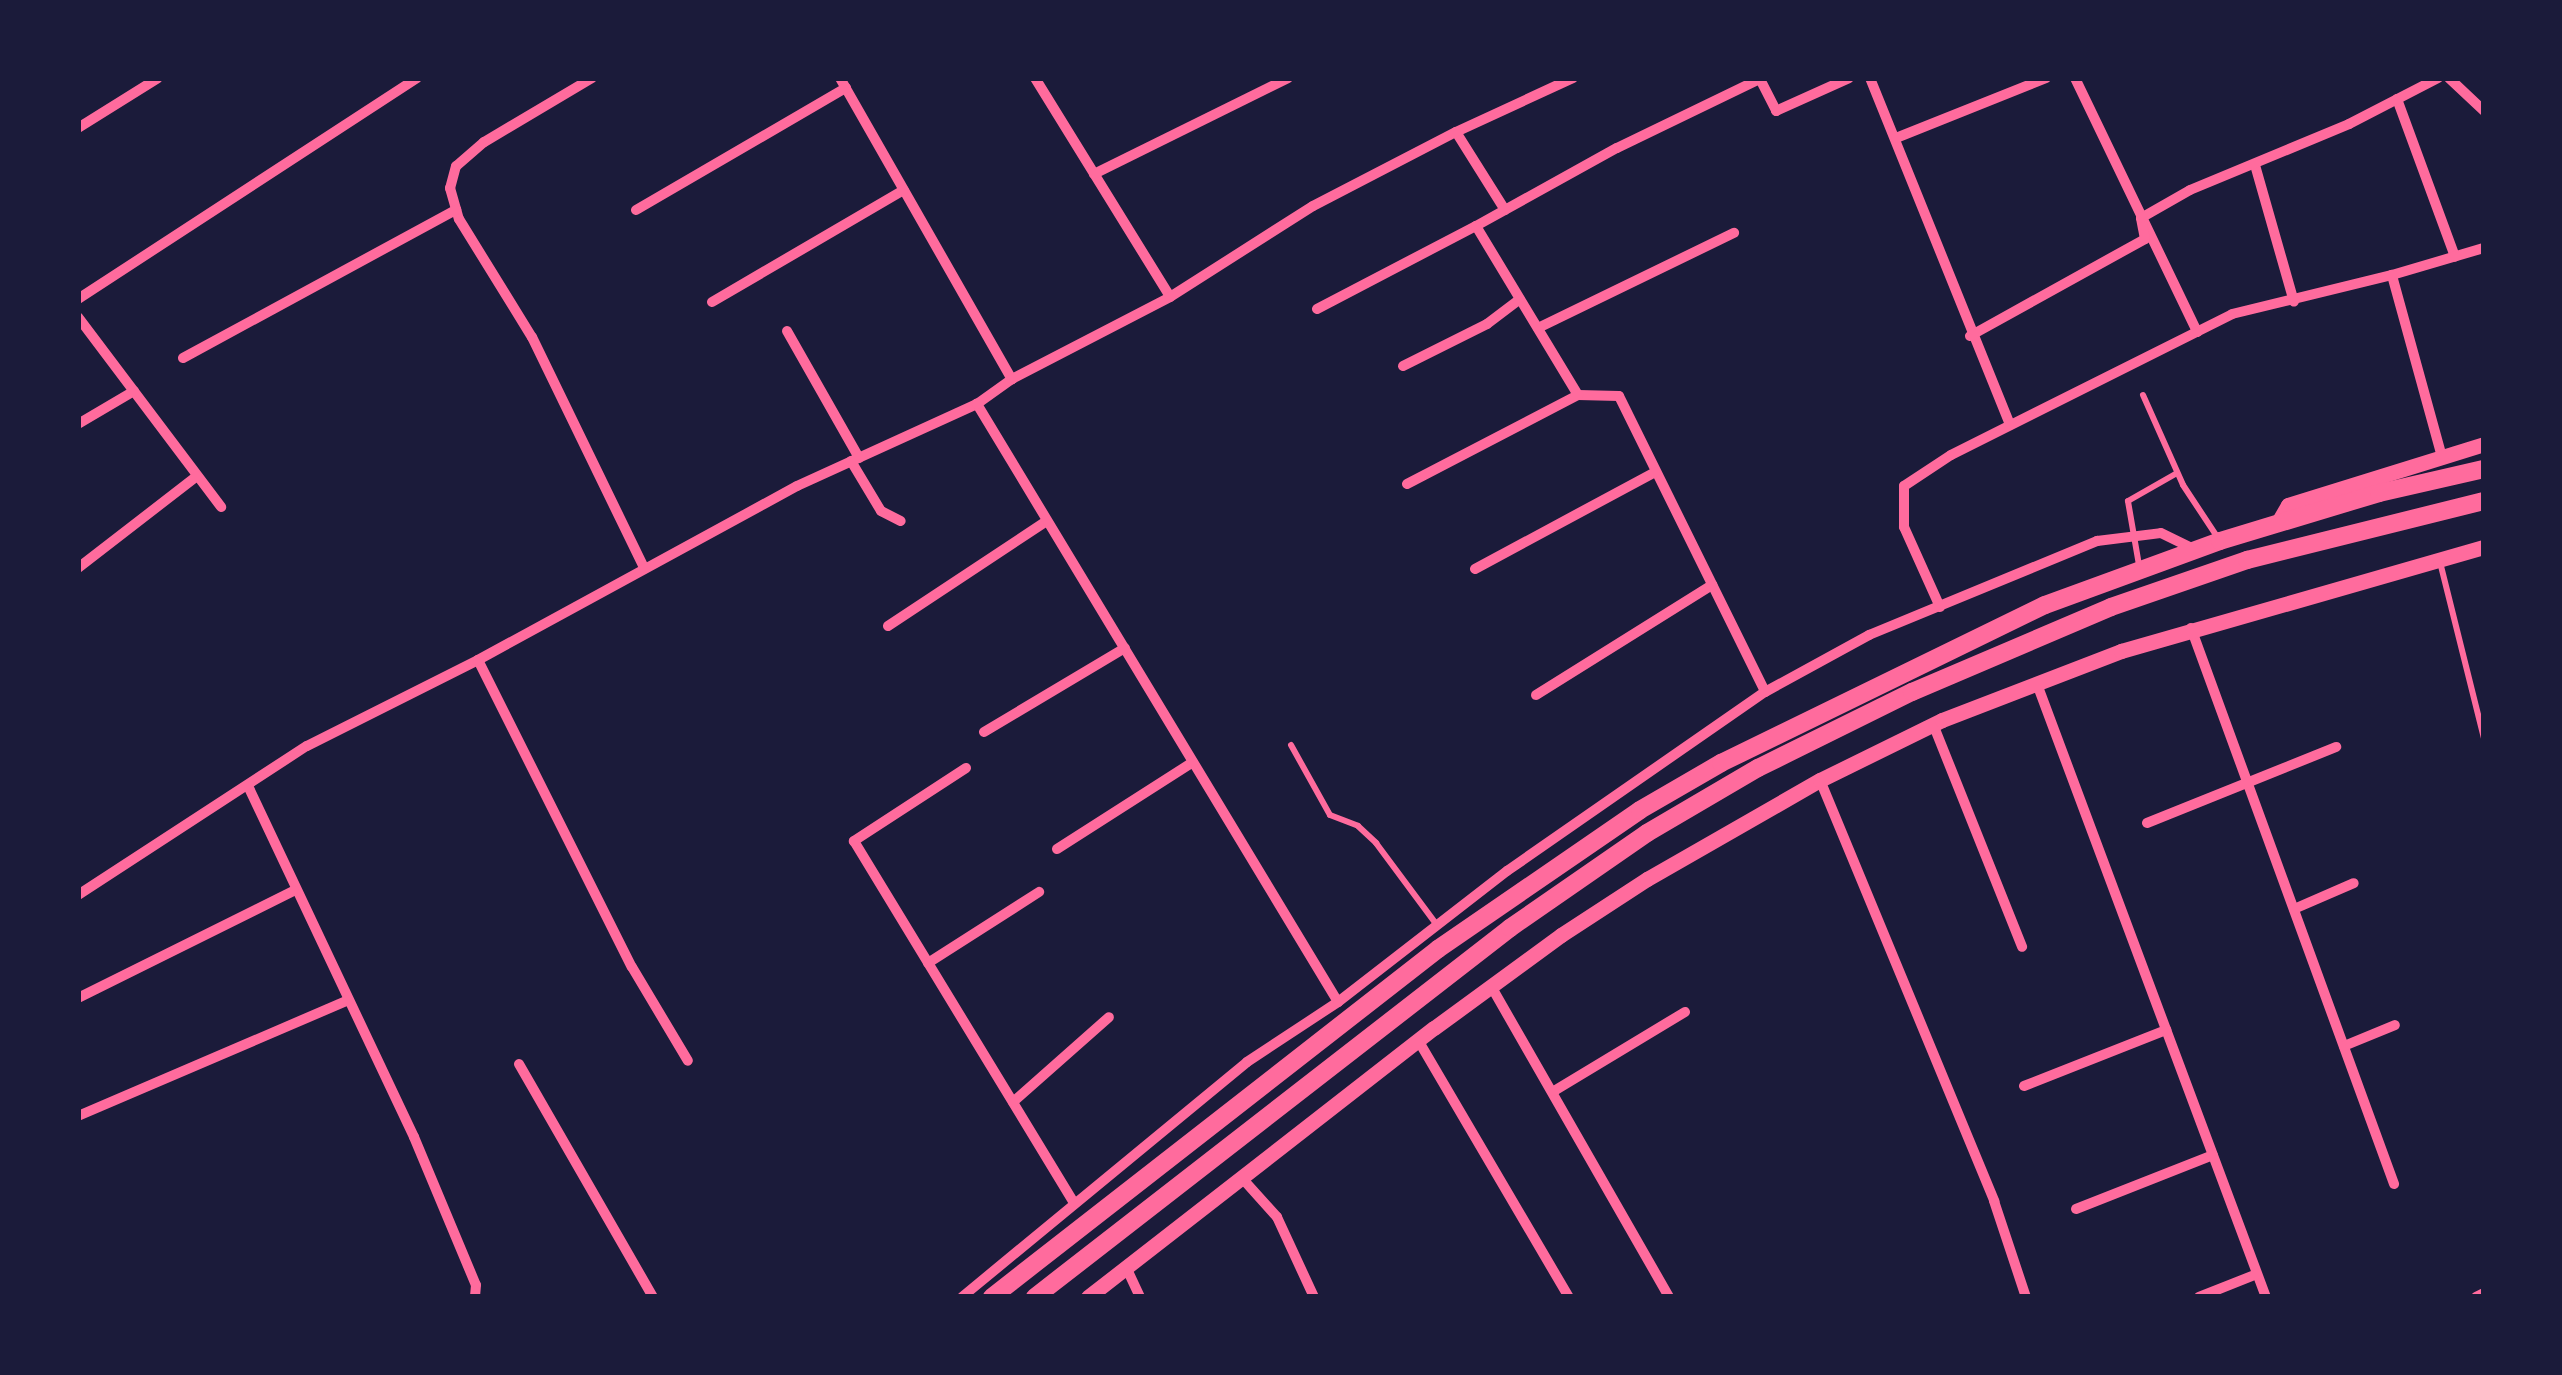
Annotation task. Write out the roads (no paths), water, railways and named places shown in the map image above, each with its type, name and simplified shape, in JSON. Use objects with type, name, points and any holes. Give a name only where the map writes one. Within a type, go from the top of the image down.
[{"type":"highway","points":[[992,1297],[1438,949],[1640,810],[1787,726],[2045,605],[2140,570],[2278,524],[2484,470]]},
{"type":"highway","points":[[1035,1297],[1510,928],[1647,832],[1758,768],[1912,692],[2111,607],[2247,560],[2484,501]]},
{"type":"main road","points":[[2278,524],[2288,505],[2484,444]]},
{"type":"main road","points":[[1088,1297],[1491,986],[1646,879],[1820,780],[1934,724],[2191,628],[2484,547]]},
{"type":"street","points":[[78,128],[158,78]]},
{"type":"street","points":[[78,299],[417,78]]},
{"type":"street","points":[[592,78],[484,142],[455,166],[450,188],[456,210],[532,337],[644,568]]},
{"type":"street","points":[[1035,78],[1170,297]]},
{"type":"street","points":[[1094,174],[1288,78]]},
{"type":"street","points":[[1317,309],[1760,79],[1776,111],[1849,78]]},
{"type":"street","points":[[1870,78],[2010,425]]},
{"type":"street","points":[[1896,138],[2046,78]]},
{"type":"street","points":[[2075,78],[2197,332]]},
{"type":"street","points":[[2141,218],[2190,190],[2255,165],[2438,78]]},
{"type":"street","points":[[78,895],[307,746],[855,459],[977,404],[1012,379],[1170,297],[1312,206],[1567,79]]},
{"type":"street","points":[[2456,80],[2484,111]]},
{"type":"street","points":[[636,210],[843,83],[1012,379]]},
{"type":"street","points":[[2397,99],[2455,256]]},
{"type":"street","points":[[1456,132],[1504,210]]},
{"type":"street","points":[[2255,165],[2294,302]]},
{"type":"street","points":[[712,302],[904,190]]},
{"type":"street","points":[[183,358],[456,210]]},
{"type":"street","points":[[1970,335],[2144,239],[2141,218]]},
{"type":"street","points":[[1476,226],[1578,395]]},
{"type":"street","points":[[1538,328],[1734,233]]},
{"type":"street","points":[[1940,607],[1904,526],[1904,486],[2010,425],[2232,314],[2294,302],[2484,248]]},
{"type":"street","points":[[2392,275],[2442,457]]},
{"type":"street","points":[[1403,366],[1487,324],[1520,298]]},
{"type":"street","points":[[78,317],[221,507]]},
{"type":"street","points":[[787,332],[881,511],[901,520]]},
{"type":"street","points":[[78,424],[134,391]]},
{"type":"street","points":[[1407,484],[1578,395],[1619,396],[1765,692]]},
{"type":"street","points":[[977,404],[1338,1002]]},
{"type":"street","points":[[1475,569],[1655,472]]},
{"type":"street","points":[[78,568],[197,476]]},
{"type":"street","points":[[888,626],[1045,523]]},
{"type":"street","points":[[962,1297],[1247,1062],[1338,1002],[1437,925],[1765,692],[1869,635],[2097,541],[2161,533],[2196,550]]},
{"type":"street","points":[[1536,695],[1712,585]]},
{"type":"street","points":[[2191,628],[2394,1184]]},
{"type":"street","points":[[984,732],[1125,648]]},
{"type":"street","points":[[478,660],[632,967],[688,1061]]},
{"type":"street","points":[[2037,684],[2266,1297]]},
{"type":"street","points":[[1934,724],[2022,947]]},
{"type":"street","points":[[2147,823],[2336,747]]},
{"type":"street","points":[[1057,849],[1193,762]]},
{"type":"street","points":[[966,768],[854,842],[1074,1203]]},
{"type":"street","points":[[1820,780],[1994,1201],[2026,1297]]},
{"type":"street","points":[[249,788],[441,1200],[476,1285],[475,1297]]},
{"type":"street","points":[[2294,909],[2354,883]]},
{"type":"street","points":[[78,998],[294,891]]},
{"type":"street","points":[[928,963],[1040,892]]},
{"type":"street","points":[[1491,986],[1670,1297]]},
{"type":"street","points":[[78,1116],[348,1000]]},
{"type":"street","points":[[1554,1091],[1685,1012]]},
{"type":"street","points":[[1013,1102],[1109,1017]]},
{"type":"street","points":[[2344,1046],[2395,1025]]},
{"type":"street","points":[[2024,1086],[2166,1030]]},
{"type":"street","points":[[1418,1040],[1569,1297]]},
{"type":"street","points":[[519,1064],[653,1297]]},
{"type":"street","points":[[2076,1208],[2213,1155]]},
{"type":"street","points":[[1241,1178],[1277,1217],[1314,1297]]},
{"type":"street","points":[[1126,1267],[1140,1297]]},
{"type":"street","points":[[2199,1297],[2257,1274]]},
{"type":"lane","points":[[2143,395],[2177,473],[2220,541]]},
{"type":"lane","points":[[2140,570],[2128,501],[2177,473]]},
{"type":"lane","points":[[2439,559],[2484,740]]},
{"type":"lane","points":[[1291,746],[1330,815],[1358,826],[1376,842],[1437,925]]}]
